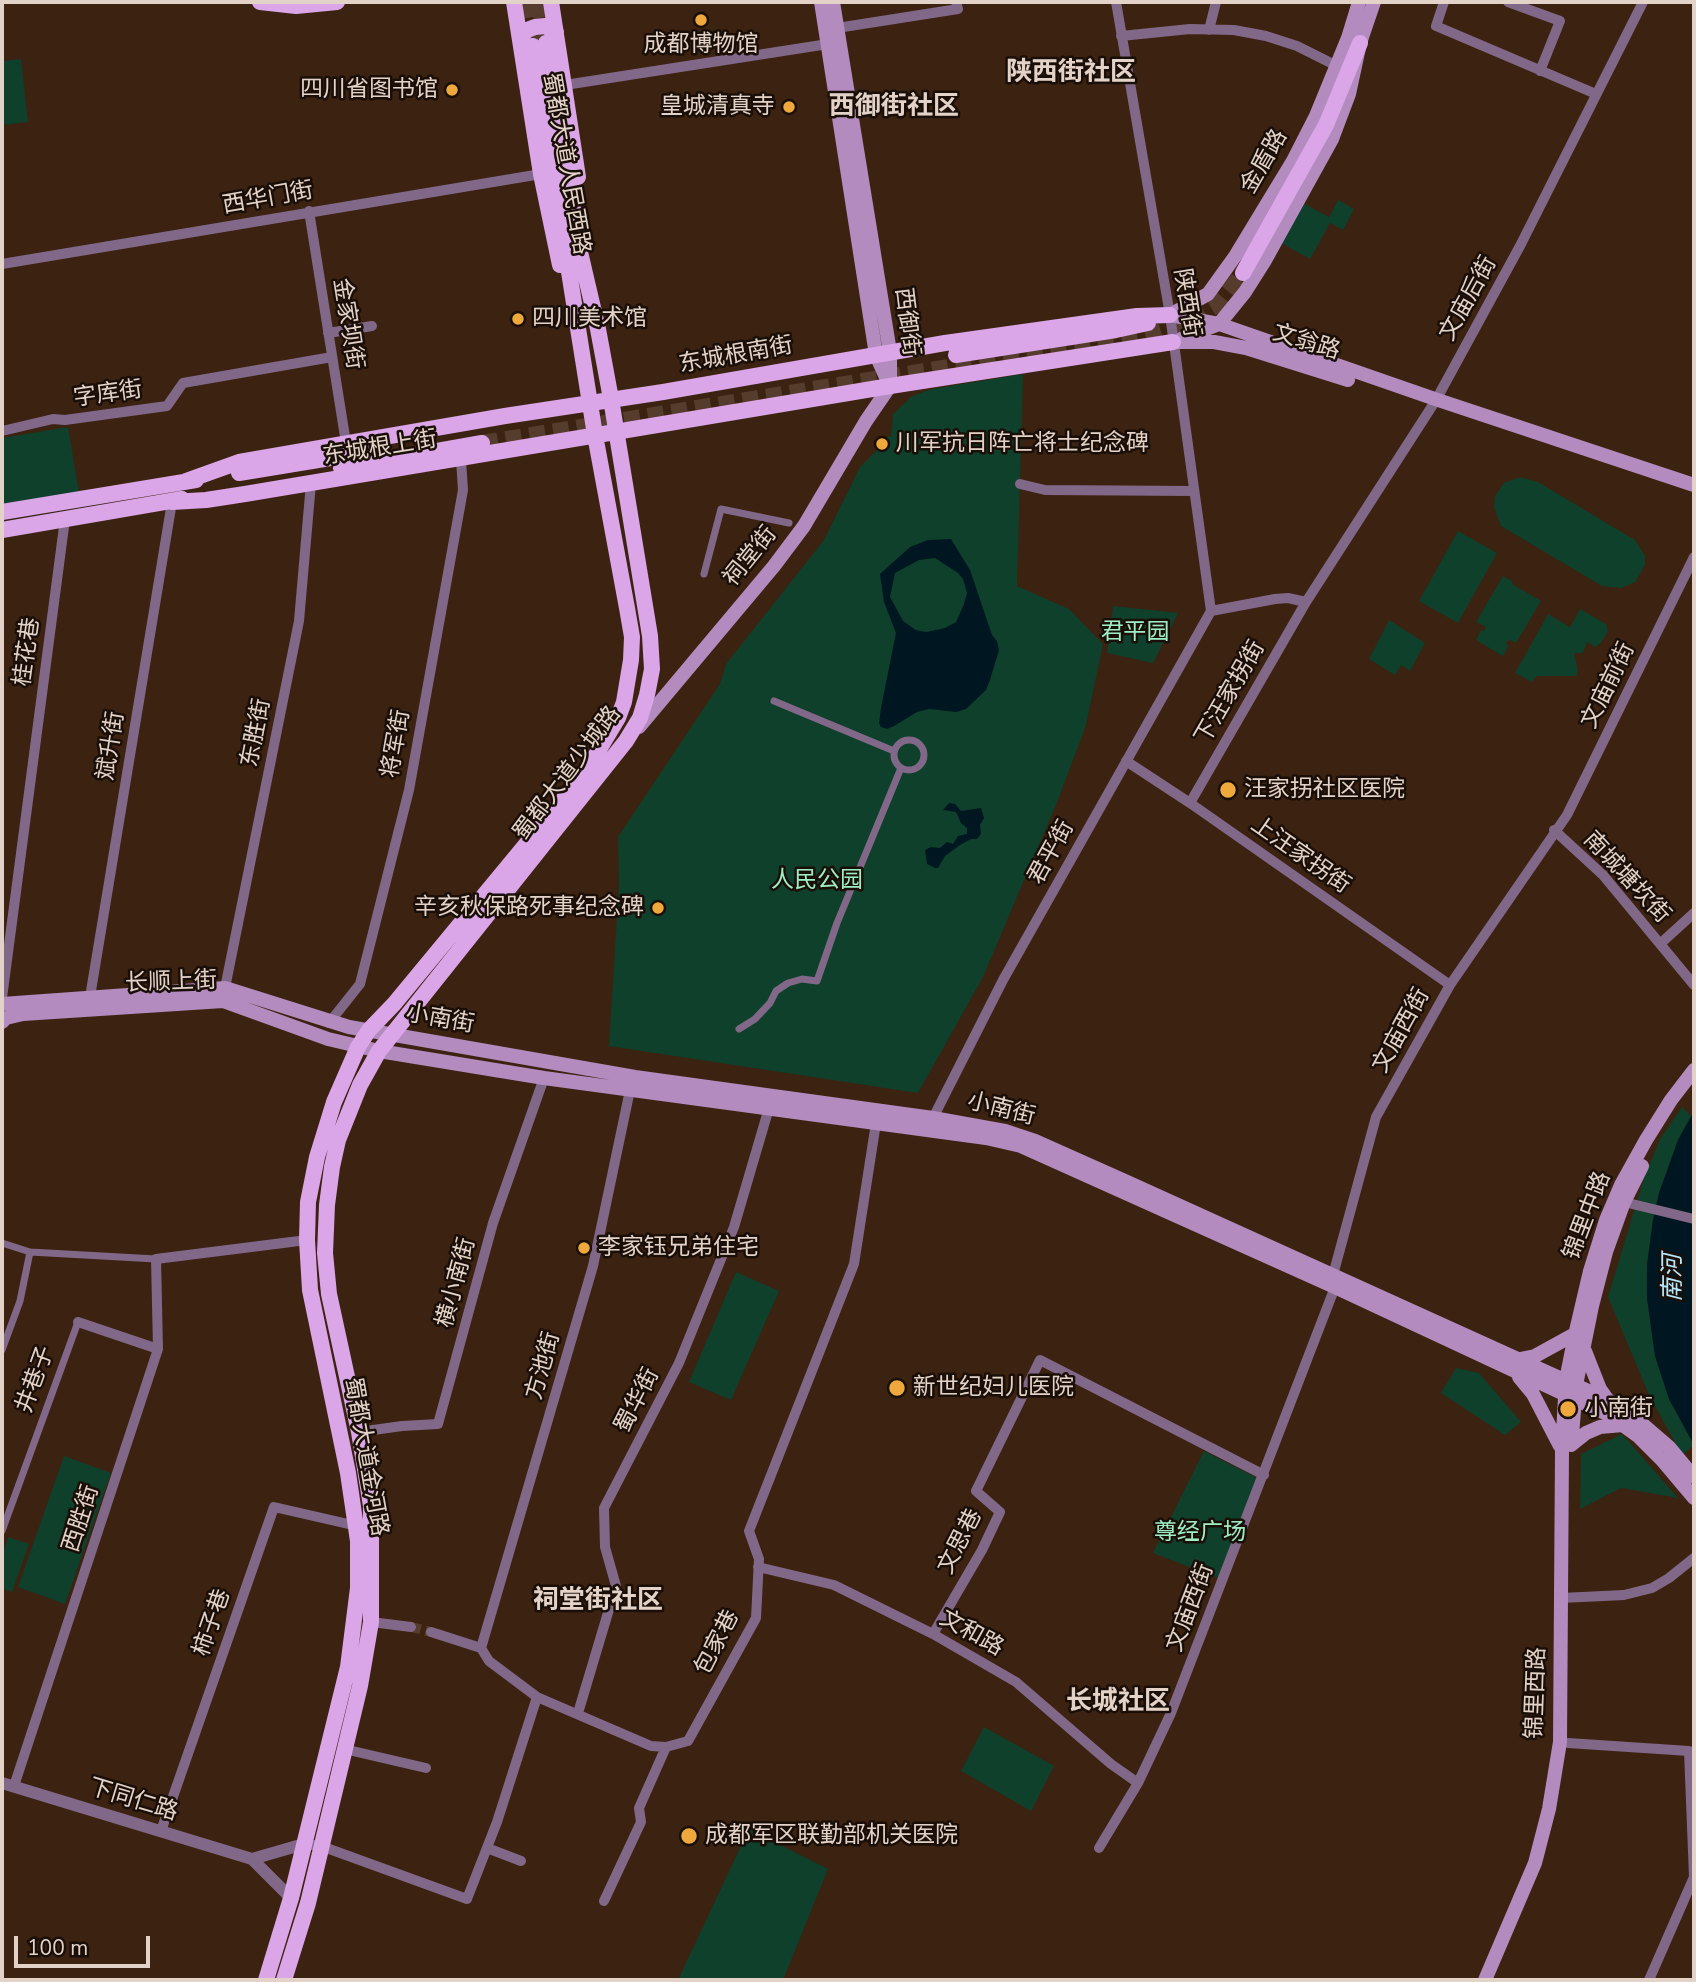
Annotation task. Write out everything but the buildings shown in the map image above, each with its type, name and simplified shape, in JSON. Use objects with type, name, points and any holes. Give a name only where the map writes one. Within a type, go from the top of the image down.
[{"type":"main road","points":[[269,3],[296,6],[337,2]]},
{"type":"main road","name":"蜀都大道人民西路","points":[[514,2],[565,85],[598,328]]},
{"type":"main road","name":"蜀都大道人民西路","points":[[551,2],[539,40],[541,174],[554,244],[578,332]]},
{"type":"main road","name":"西御街","points":[[821,2],[890,386]]},
{"type":"main road","name":"西御街","points":[[833,2],[883,354]]},
{"type":"main road","name":"金盾路","points":[[1170,316],[1208,294],[1236,255],[1293,161],[1337,66],[1359,2]]},
{"type":"main road","name":"金盾路","points":[[1243,273],[1326,125],[1374,2]]},
{"type":"main road","name":"蜀都大道人民西路","points":[[539,40],[580,252],[598,328],[616,433]]},
{"type":"main road","name":"蜀都大道人民西路","points":[[539,40],[578,332],[595,435]]},
{"type":"main road","name":"金盾路","points":[[1173,342],[1219,324],[1245,292],[1264,262],[1332,139],[1349,94],[1360,43]]},
{"type":"main road","name":"文翁路","points":[[883,354],[1137,316],[1170,316],[1219,324],[1433,403],[1694,493]]},
{"type":"main road","name":"文翁路","points":[[956,355],[1140,326],[1170,316]]},
{"type":"main road","name":"文翁路","points":[[890,386],[1173,342],[1214,342],[1246,348],[1433,403],[1694,485]]},
{"type":"main road","name":"东城根南街","points":[[590,403],[883,354]]},
{"type":"main road","points":[[595,435],[890,386]]},
{"type":"main road","name":"祠堂街","points":[[626,741],[774,566],[804,526],[866,421],[890,386]]},
{"type":"main road","name":"东城根上街","points":[[186,481],[239,463],[590,403]]},
{"type":"main road","name":"蜀都大道少城路","points":[[379,1051],[626,741],[640,718],[647,695],[651,658],[650,636],[616,433]]},
{"type":"main road","name":"东城根上街","points":[[2,530],[461,460],[595,435]]},
{"type":"main road","name":"蜀都大道少城路","points":[[369,1030],[394,1004],[585,773],[621,710],[631,660],[632,637],[595,435]]},
{"type":"main road","name":"东城根上街","points":[[2,512],[186,481],[482,438],[211,490],[172,502]]},
{"type":"main road","name":"长顺上街","points":[[2,1004],[225,988],[329,1023],[369,1030]]},
{"type":"main road","name":"长顺上街","points":[[2,1022],[9,1017],[23,1014],[223,1001],[328,1040],[379,1051]]},
{"type":"main road","name":"小南街","points":[[369,1030],[635,1077],[933,1118],[1005,1132],[1035,1141],[1571,1389]]},
{"type":"main road","name":"蜀都大道金河路","points":[[266,1980],[304,1844],[348,1667],[355,1626],[358,1588],[356,1526],[348,1472],[310,1290],[307,1240],[308,1202],[317,1157],[334,1102],[358,1047],[369,1030]]},
{"type":"main road","name":"小南街","points":[[379,1051],[544,1078],[986,1138],[1021,1146],[1334,1281]]},
{"type":"main road","name":"蜀都大道金河路","points":[[284,1980],[308,1903],[360,1686],[371,1622],[371,1506],[359,1432],[330,1294],[326,1225],[332,1167],[338,1140],[360,1085],[379,1051]]},
{"type":"main road","name":"锦里中路","points":[[1571,1389],[1575,1334],[1606,1220],[1621,1185],[1646,1140],[1694,1070]]},
{"type":"main road","name":"锦里中路","points":[[1571,1389],[1584,1348],[1606,1252],[1624,1202],[1664,1127],[1694,1086]]},
{"type":"main road","points":[[1575,1334],[1518,1366],[1566,1448],[1586,1433],[1600,1427],[1623,1425]]},
{"type":"main road","points":[[1584,1348],[1600,1390],[1608,1400],[1640,1422],[1669,1447],[1694,1477]]},
{"type":"main road","points":[[1571,1389],[1608,1400]]},
{"type":"main road","points":[[1571,1389],[1623,1425],[1662,1460],[1694,1498]]},
{"type":"main road","name":"锦里西路","points":[[1493,1980],[1536,1880],[1548,1842],[1568,1743],[1566,1448],[1571,1389]]},
{"type":"main road","name":"锦里西路","points":[[1485,1980],[1531,1874],[1549,1809],[1560,1742],[1565,1598]]},
{"type":"main road","points":[[304,1844],[308,1903]]},
{"type":"street","points":[[837,28],[958,9],[956,2]]},
{"type":"street","name":"陕西街","points":[[1116,2],[1170,316],[1211,611]]},
{"type":"street","points":[[1209,30],[1216,2]]},
{"type":"street","points":[[1444,2],[1436,26],[1596,94]]},
{"type":"street","points":[[1508,2],[1560,21],[1540,71]]},
{"type":"street","name":"文庙后街","points":[[1306,602],[1433,403],[1520,246],[1643,2]]},
{"type":"street","points":[[1121,36],[1145,32],[1234,30],[1297,46],[1337,66]]},
{"type":"street","points":[[565,85],[828,44]]},
{"type":"street","name":"西华门街","points":[[2,264],[541,174]]},
{"type":"street","name":"金家坝街","points":[[309,211],[346,443]]},
{"type":"street","points":[[328,333],[372,326]]},
{"type":"street","name":"字库街","points":[[2,430],[53,419],[65,420],[167,406],[183,383],[332,357]]},
{"type":"street","name":"将军街","points":[[329,1023],[360,984],[409,790],[463,490],[461,460]]},
{"type":"street","name":"东胜街","points":[[225,988],[299,621],[311,483]]},
{"type":"street","points":[[1020,484],[1045,490],[1194,491]]},
{"type":"street","name":"斌升街","points":[[90,997],[172,502]]},
{"type":"street","points":[[704,574],[722,509],[789,523]]},
{"type":"street","name":"桂花巷","points":[[2,998],[65,519]]},
{"type":"street","name":"文庙前街","points":[[1555,830],[1567,815],[1694,557]]},
{"type":"street","points":[[1211,611],[1275,599],[1288,598],[1306,602]]},
{"type":"street","name":"下汪家拐街","points":[[1190,803],[1306,602]]},
{"type":"street","name":"君平街","points":[[933,1118],[1003,980],[1211,611]]},
{"type":"street","points":[[774,701],[894,751]]},
{"type":"street","points":[[904,740],[914,741],[921,747],[923,756],[919,765],[911,769],[901,768],[895,760],[894,751],[904,740]]},
{"type":"street","name":"上汪家拐街","points":[[1126,761],[1450,985]]},
{"type":"street","points":[[739,1029],[755,1019],[776,992],[788,984],[802,979],[817,981],[837,923],[901,768]]},
{"type":"street","name":"南城塘坎街","points":[[1555,830],[1604,875],[1694,985]]},
{"type":"street","name":"文庙西街","points":[[1099,1848],[1138,1783],[1171,1713],[1264,1475],[1334,1281],[1376,1117],[1450,985],[1555,830]]},
{"type":"street","points":[[1660,944],[1694,913]]},
{"type":"street","name":"横小南街","points":[[359,1432],[438,1424],[493,1223],[544,1078]]},
{"type":"street","name":"方池街","points":[[481,1648],[593,1266],[630,1090]]},
{"type":"street","name":"蜀华街","points":[[578,1713],[616,1586],[605,1547],[604,1508],[679,1363],[734,1227],[769,1108]]},
{"type":"street","name":"包家巷","points":[[666,1747],[688,1741],[756,1618],[759,1559],[749,1531],[855,1264],[876,1123]]},
{"type":"street","points":[[1624,1202],[1694,1219]]},
{"type":"street","points":[[2,1243],[30,1252],[156,1259],[307,1240]]},
{"type":"street","points":[[2,1350],[20,1301],[30,1252]]},
{"type":"street","name":"西胜街","points":[[8,1784],[158,1349],[156,1259]]},
{"type":"street","name":"井巷子","points":[[2,1531],[78,1322],[158,1349]]},
{"type":"street","name":"文思巷","points":[[933,1634],[982,1550],[1000,1512],[976,1491],[1040,1360],[1264,1475]]},
{"type":"street","name":"柿子巷","points":[[161,1831],[274,1507],[356,1526]]},
{"type":"street","points":[[1565,1598],[1624,1595],[1652,1588],[1694,1558]]},
{"type":"street","name":"文和路","points":[[758,1567],[834,1585],[933,1634],[1016,1682],[1111,1764],[1138,1783]]},
{"type":"street","points":[[371,1622],[411,1628]]},
{"type":"street","points":[[431,1632],[481,1648],[489,1661],[537,1697],[651,1746],[666,1747],[639,1808],[641,1822],[604,1901]]},
{"type":"street","points":[[252,1859],[304,1844],[321,1846],[467,1899],[487,1848],[537,1697]]},
{"type":"street","points":[[1568,1743],[1689,1751],[1694,1877],[1649,1980]]},
{"type":"street","points":[[344,1749],[426,1768]]},
{"type":"street","name":"下同仁路","points":[[8,1784],[252,1859],[290,1898]]},
{"type":"street","points":[[487,1848],[521,1861]]},
{"type":"green space","points":[[21,59],[28,122],[2,125],[2,61]]},
{"type":"green space","points":[[1338,200],[1354,209],[1343,230],[1330,223],[1310,259],[1281,243],[1303,203],[1329,217]]},
{"type":"green space","name":"人民公园","points":[[1023,374],[1017,586],[1069,609],[1103,644],[1086,725],[1058,800],[983,977],[918,1093],[609,1046],[619,884],[618,837],[720,684],[726,664],[824,540],[860,467],[876,451],[878,440],[891,436],[893,414],[912,396],[932,389]]},
{"type":"green space","points":[[68,427],[79,492],[2,504],[2,438]]},
{"type":"green space","points":[[1520,477],[1538,482],[1635,540],[1645,556],[1645,565],[1635,582],[1621,588],[1602,586],[1501,526],[1494,507],[1495,496],[1504,483]]},
{"type":"green space","points":[[1458,531],[1497,553],[1458,623],[1419,601]]},
{"type":"green space","points":[[1503,576],[1541,601],[1516,643],[1510,640],[1506,642],[1508,646],[1503,656],[1476,640],[1481,630],[1484,631],[1486,627],[1476,622]]},
{"type":"green space","name":"君平园","points":[[1113,606],[1178,613],[1153,663],[1107,653]]},
{"type":"green space","points":[[1580,609],[1606,624],[1608,631],[1600,644],[1595,647],[1587,642],[1583,653],[1574,653],[1578,671],[1576,676],[1537,676],[1532,682],[1515,673],[1548,614],[1570,627]]},
{"type":"green space","points":[[1389,620],[1425,643],[1410,671],[1401,665],[1395,675],[1369,659]]},
{"type":"green space","points":[[1682,1107],[1691,1116],[1678,1140],[1659,1193],[1647,1265],[1647,1298],[1655,1356],[1669,1399],[1694,1445],[1682,1455],[1650,1397],[1608,1297],[1644,1178],[1660,1139]]},
{"type":"green space","points":[[736,1272],[779,1291],[731,1400],[689,1382]]},
{"type":"green space","points":[[1456,1368],[1479,1373],[1521,1422],[1505,1435],[1441,1393]]},
{"type":"green space","points":[[1622,1434],[1678,1498],[1621,1488],[1580,1509],[1581,1454]]},
{"type":"green space","name":"尊经广场","points":[[1204,1451],[1257,1478],[1218,1578],[1153,1553]]},
{"type":"green space","points":[[64,1456],[111,1473],[65,1604],[18,1587]]},
{"type":"green space","points":[[8,1537],[29,1544],[12,1592],[2,1588],[2,1556]]},
{"type":"green space","points":[[984,1727],[1054,1766],[1031,1811],[961,1771]]},
{"type":"green space","points":[[749,1829],[828,1869],[783,1980],[678,1980]]},
{"type":"water","points":[[951,539],[970,570],[999,650],[986,690],[966,709],[956,712],[929,709],[917,712],[887,729],[879,723],[896,633],[884,602],[880,574],[910,547],[928,540]],"holes":[[[935,558],[958,573],[967,593],[956,622],[945,628],[926,632],[916,630],[903,621],[890,597],[895,573],[919,560]]]},
{"type":"water","points":[[949,803],[955,804],[961,811],[981,808],[984,818],[980,825],[981,834],[977,839],[971,839],[945,856],[938,868],[935,868],[927,864],[925,850],[931,847],[940,848],[947,842],[953,844],[958,836],[967,834],[967,828],[961,823],[956,812],[943,810]]},
{"type":"water","name":"南河","points":[[1694,1111],[1694,1445],[1669,1399],[1655,1356],[1647,1298],[1647,1265],[1659,1193],[1678,1140]]},
{"type":"tunnel","points":[[526,2],[533,41]]},
{"type":"tunnel","points":[[539,2],[545,37]]},
{"type":"tunnel","points":[[482,443],[1151,334],[1180,326],[1217,305],[1243,273]]},
{"type":"tunnel","points":[[411,1627],[431,1632]]},
{"type":"place","name":"成都博物馆","points":[[701,20]]},
{"type":"place","name":"四川省图书馆","points":[[452,90]]},
{"type":"place","name":"皇城清真寺","points":[[789,107]]},
{"type":"place","name":"四川美术馆","points":[[518,319]]},
{"type":"place","name":"川军抗日阵亡将士纪念碑","points":[[882,444]]},
{"type":"place","name":"汪家拐社区医院","points":[[1228,790]]},
{"type":"place","name":"辛亥秋保路死事纪念碑","points":[[658,908]]},
{"type":"place","name":"李家钰兄弟住宅","points":[[584,1248]]},
{"type":"place","name":"新世纪妇儿医院","points":[[897,1388]]},
{"type":"place","name":"小南街","points":[[1568,1409]]},
{"type":"place","name":"成都军区联勤部机关医院","points":[[689,1836]]},
{"type":"district","name":"陕西街社区","points":[[1071,74]]},
{"type":"district","name":"西御街社区","points":[[894,108]]},
{"type":"district","name":"祠堂街社区","points":[[598,1602]]},
{"type":"district","name":"长城社区","points":[[1118,1703]]}]
